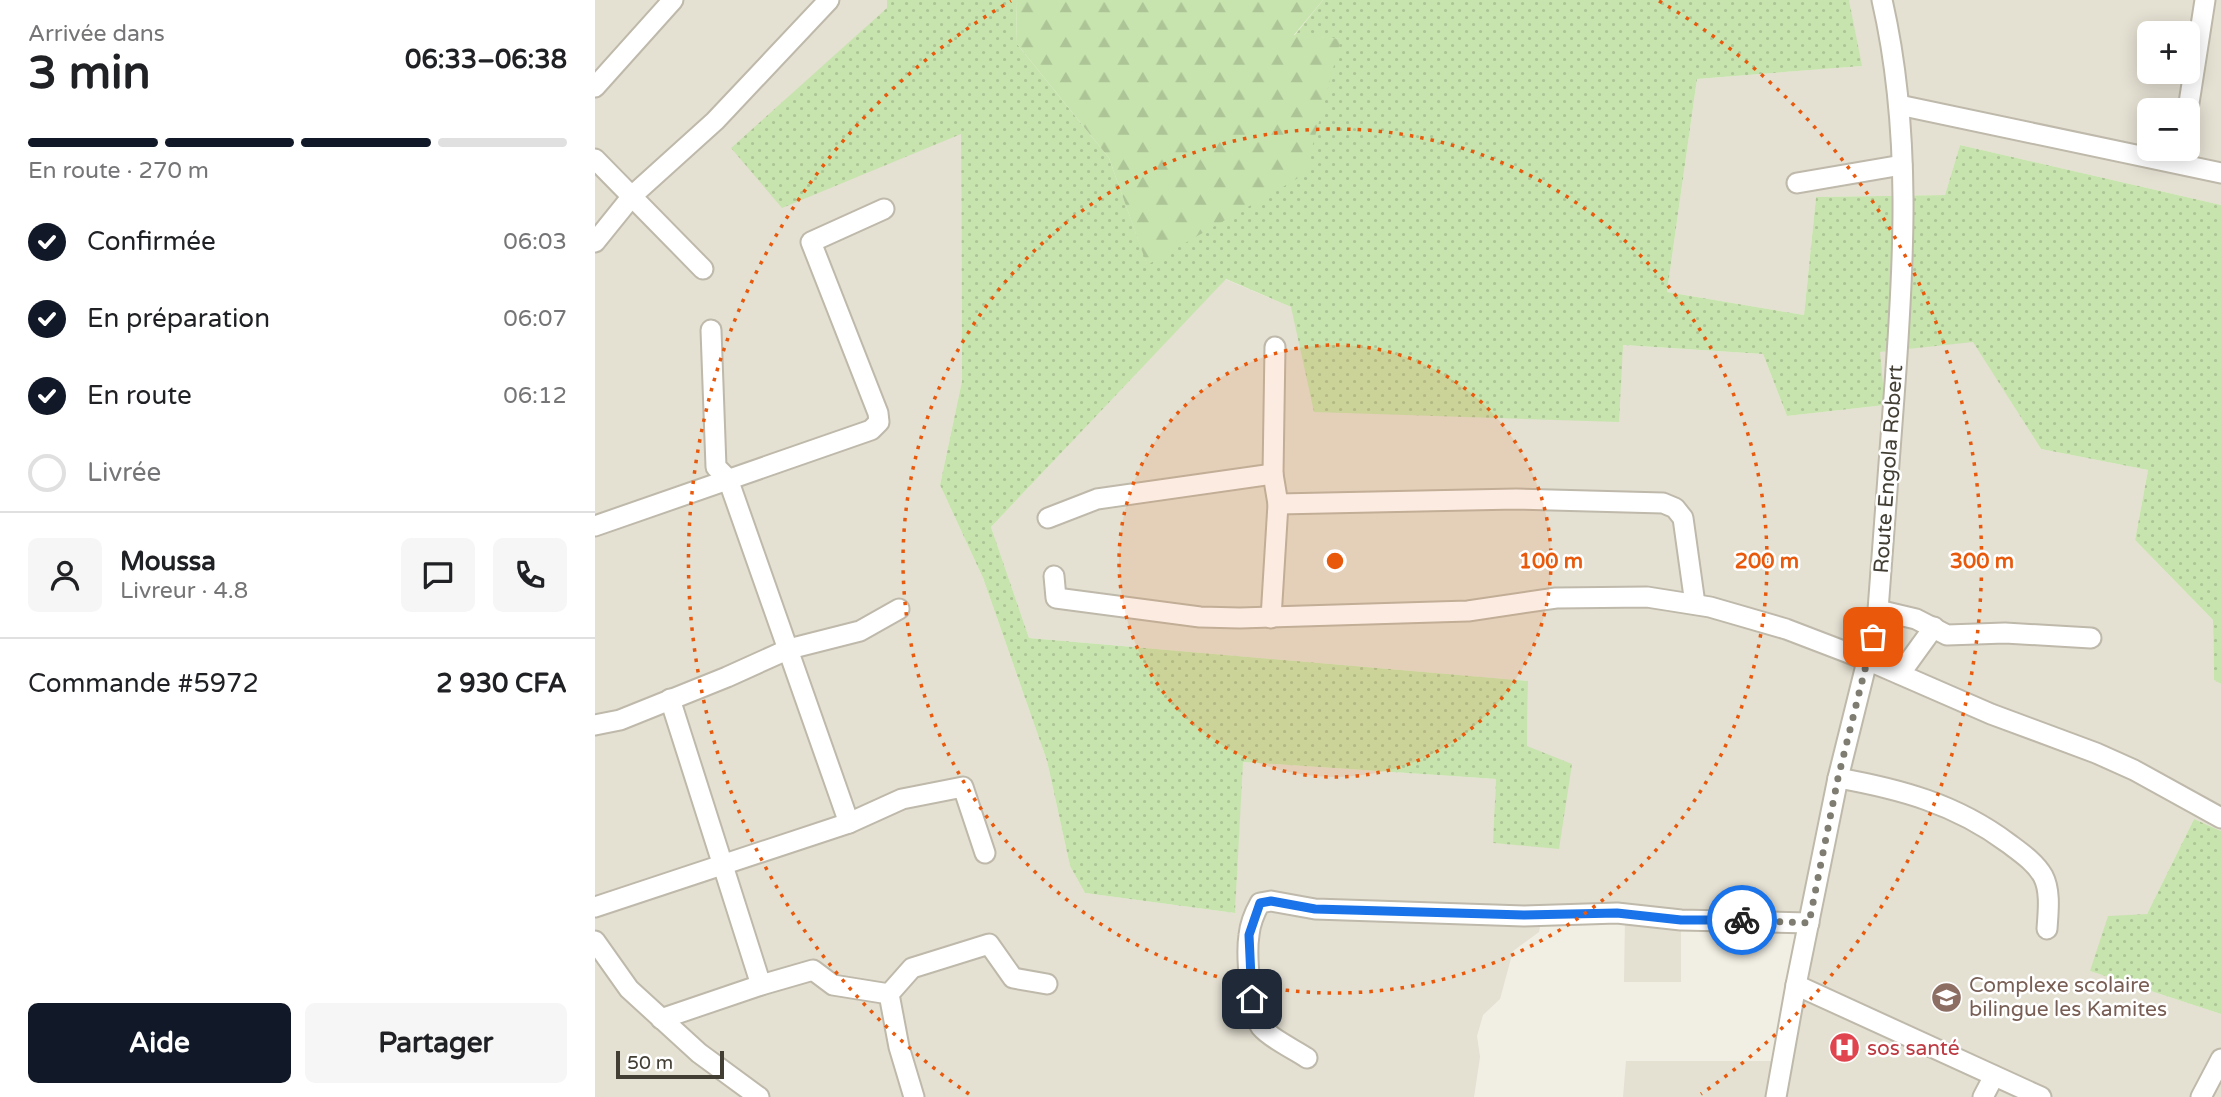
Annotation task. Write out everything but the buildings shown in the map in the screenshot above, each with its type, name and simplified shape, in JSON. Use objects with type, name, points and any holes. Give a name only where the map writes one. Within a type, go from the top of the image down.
[{"type":"street","points":[[595,88],[673,0]]},
{"type":"street","points":[[595,242],[633,195],[715,121],[829,0]]},
{"type":"street","name":"Route Engola Robert","points":[[1776,1097],[1838,778],[1878,610],[1902,295],[1899,105],[1890,34],[1882,0]]},
{"type":"street","points":[[2190,98],[2205,0]]},
{"type":"street","points":[[1899,105],[2137,148]]},
{"type":"street","points":[[595,159],[703,269]]},
{"type":"street","points":[[2193,161],[2221,173]]},
{"type":"street","points":[[1797,183],[1902,165]]},
{"type":"street","points":[[595,526],[871,430],[879,422],[879,413],[811,242],[884,209]]},
{"type":"street","points":[[711,330],[716,467],[728,479],[849,823]]},
{"type":"street","points":[[1272,618],[1278,504],[1273,474],[1275,347]]},
{"type":"street","points":[[1048,518],[1097,499],[1273,474]]},
{"type":"street","points":[[1278,504],[1516,499],[1663,503],[1675,508],[1683,518],[1695,604]]},
{"type":"street","points":[[1054,576],[1056,598],[1200,617],[1272,618],[1468,611],[1556,598],[1647,597],[1695,604],[1786,629],[1867,660],[1991,714],[2096,752],[2221,818]]},
{"type":"street","points":[[595,726],[620,720],[789,649],[860,631],[899,609]]},
{"type":"street","points":[[1878,610],[1916,619],[1943,634],[1953,636],[2005,633],[2091,638]]},
{"type":"street","points":[[1900,674],[1934,627]]},
{"type":"street","points":[[670,699],[761,985]]},
{"type":"street","points":[[1838,778],[1889,787],[1935,801],[1968,816],[1997,835],[2025,856],[2044,877],[2048,900],[2047,929]]},
{"type":"street","points":[[595,907],[849,823],[902,799],[963,787],[985,853]]},
{"type":"street","points":[[1307,1058],[1260,1026],[1252,999],[1249,935],[1260,903],[1271,901],[1329,909],[1524,915],[1617,913],[1681,920],[1809,923]]},
{"type":"street","points":[[595,941],[629,989],[699,1053],[759,1097]]},
{"type":"street","points":[[888,994],[912,968],[989,944],[1013,978],[1047,984]]},
{"type":"street","points":[[661,1018],[813,970],[833,985],[888,994]]},
{"type":"street","points":[[1796,985],[2041,1097]]},
{"type":"street","points":[[888,994],[899,1047],[914,1097]]},
{"type":"street","points":[[2201,1097],[2221,1059]]},
{"type":"street","points":[[1983,1097],[1994,1076]]},
{"type":"shaded area","points":[[595,0],[887,0],[887,7],[961,133],[962,381],[940,485],[983,578],[1047,761],[1070,866],[1085,893],[1235,913],[1242,762],[1496,779],[1494,843],[1559,848],[1527,747],[1528,681],[1029,638],[991,527],[1225,279],[1291,307],[1618,422],[1622,345],[1763,354],[1787,416],[1885,405],[1879,352],[1973,341],[2041,449],[2148,470],[2135,540],[2213,620],[2214,680],[2221,684],[2221,831],[2194,819],[2147,914],[2090,971],[2221,1014],[2221,1097],[1623,1097],[1626,1061],[1779,1061],[1805,921],[1681,919],[1681,982],[1624,982],[1625,918],[1542,916],[1539,932],[1513,951],[1500,999],[1483,1015],[1477,1036],[1480,1057],[1474,1097],[595,1097]]},
{"type":"shaded area","points":[[1849,0],[2221,0],[2221,205],[1960,145],[1945,195],[1816,197],[1804,315],[1667,292],[1697,79],[1861,66]]},
{"type":"green space","points":[[887,0],[1016,0],[1017,44],[1109,158],[1147,264],[1340,39],[1294,36],[1323,0],[1849,0],[1862,66],[1697,79],[1667,292],[1804,315],[1816,197],[1945,195],[1960,145],[2221,205],[2221,684],[2214,680],[2213,620],[2135,540],[2148,470],[2041,449],[1973,342],[1880,352],[1885,405],[1787,416],[1763,354],[1623,345],[1619,422],[1314,412],[1291,307],[1226,279],[991,527],[1029,638],[1528,681],[1527,746],[1572,764],[1559,849],[1493,843],[1496,779],[1243,762],[1235,913],[1085,893],[1070,866],[1047,761],[983,578],[940,485],[962,381],[961,134],[782,208],[731,148],[887,8]]},
{"type":"green space","points":[[1016,0],[1323,0],[1294,35],[1341,39],[1305,174],[1147,265],[1109,158],[1017,44]]},
{"type":"green space","points":[[2194,819],[2221,831],[2221,1014],[2090,971],[2108,916],[2147,914]]},
{"type":"way so far","points":[[1742,920],[1809,923],[1838,778],[1873,637]]},
{"type":"place","name":"Complexe scolaire bilingue les Kamites","points":[[1946,997]]},
{"type":"place","name":"sos santé","points":[[1844,1048]]},
{"type":"route","points":[[1252,999],[1249,935],[1260,903],[1271,901],[1315,909],[1524,915],[1617,913],[1681,920],[1742,920]]}]
